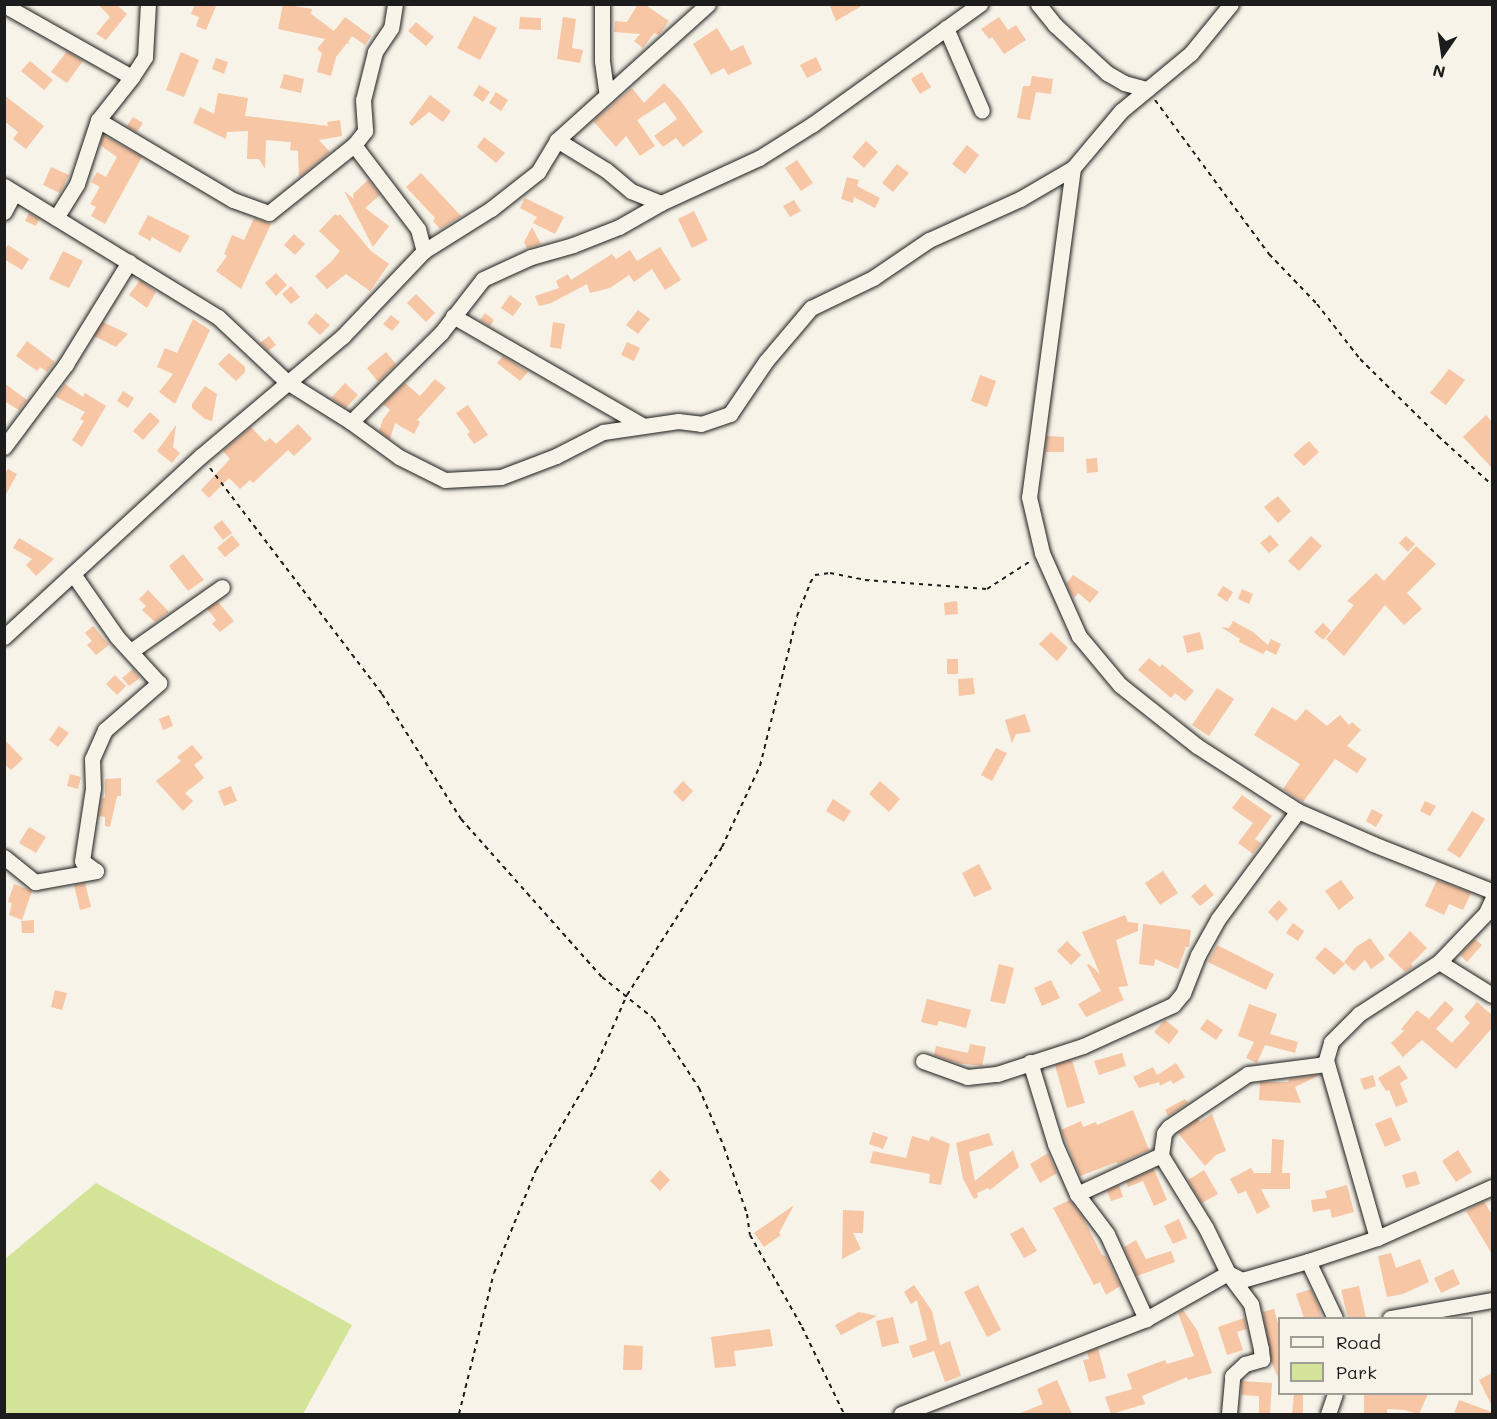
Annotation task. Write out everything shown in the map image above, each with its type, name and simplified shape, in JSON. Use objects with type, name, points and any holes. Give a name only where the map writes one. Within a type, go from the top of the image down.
[{"type":"street","points":[[56,218],[77,184],[98,120],[145,57],[148,4]]},
{"type":"street","points":[[98,120],[233,200],[269,213],[354,145],[365,131],[363,100],[375,52],[391,28],[394,4]]},
{"type":"street","points":[[602,4],[602,62],[607,95]]},
{"type":"street","points":[[4,637],[201,456],[342,337],[424,251],[491,210],[538,172],[557,140],[708,4]]},
{"type":"street","points":[[351,422],[406,370],[483,279],[531,256],[573,246],[619,227],[661,203],[759,158],[813,124],[980,4]]},
{"type":"street","points":[[1038,4],[1055,25],[1107,73],[1124,83],[1147,89]]},
{"type":"street","points":[[4,212],[9,190],[218,317],[286,382],[351,422],[399,457],[445,480],[501,477],[556,456],[603,432],[678,421],[701,424],[730,414],[766,361],[811,308],[873,279],[929,240],[1020,199],[1073,168],[1121,111],[1191,53],[1231,4]]},
{"type":"street","points":[[4,5],[132,77]]},
{"type":"street","points":[[946,28],[982,111]]},
{"type":"street","points":[[557,140],[606,170],[631,191],[661,203]]},
{"type":"street","points":[[354,145],[418,229],[424,251]]},
{"type":"street","points":[[1073,168],[1029,497],[1042,554],[1079,636],[1120,685],[1197,746],[1298,811],[1373,844],[1492,891]]},
{"type":"street","points":[[4,447],[66,364],[129,262]]},
{"type":"street","points":[[453,316],[642,425]]},
{"type":"street","points":[[4,856],[35,882],[96,871],[82,861],[93,788],[92,759],[105,730],[159,683],[117,637],[73,574]]},
{"type":"street","points":[[131,651],[222,587]]},
{"type":"street","points":[[923,1062],[967,1077],[982,1078],[1083,1046],[1173,1005],[1183,993],[1198,955],[1218,919],[1298,811]]},
{"type":"street","points":[[1377,1238],[1326,1064],[1331,1042],[1359,1014],[1439,962],[1486,913],[1492,900]]},
{"type":"street","points":[[1439,962],[1492,995]]},
{"type":"street","points":[[1030,1062],[1055,1144],[1077,1194],[1107,1234],[1146,1319]]},
{"type":"street","points":[[1228,1414],[1232,1376],[1245,1364],[1262,1359],[1251,1304],[1227,1273],[1206,1228],[1161,1155],[1164,1133],[1169,1127],[1248,1074],[1326,1064]]},
{"type":"street","points":[[1077,1194],[1161,1155]]},
{"type":"street","points":[[1227,1273],[1242,1280],[1308,1261],[1377,1238],[1492,1187]]},
{"type":"street","points":[[1308,1261],[1335,1317]]},
{"type":"street","points":[[901,1414],[1146,1319],[1227,1273]]},
{"type":"street","points":[[1396,1317],[1492,1300]]},
{"type":"street","points":[[1328,1414],[1335,1395]]},
{"type":"path","points":[[1147,89],[1269,255],[1317,304],[1360,359],[1438,436],[1492,484]]},
{"type":"path","points":[[201,456],[382,694],[461,819],[602,977],[653,1018],[699,1088],[724,1147],[747,1214],[750,1235],[802,1327],[844,1414]]},
{"type":"path","points":[[459,1414],[494,1273],[536,1170],[594,1070],[627,995],[722,847],[760,766],[797,616],[815,575],[830,573],[865,580],[987,589],[1042,554]]},
{"type":"green space","points":[[96,1183],[352,1325],[303,1414],[5,1414],[5,1259]]},
{"type":"building","points":[[98,4],[116,4],[127,14],[106,40],[96,34],[110,17]]},
{"type":"building","points":[[195,4],[217,4],[206,30],[196,26],[199,17],[191,14]]},
{"type":"building","points":[[283,4],[312,9],[311,14],[334,31],[345,17],[371,36],[365,45],[352,36],[348,42],[351,44],[347,43],[336,57],[331,76],[317,72],[322,53],[317,49],[325,39],[278,29]]},
{"type":"building","points":[[638,4],[644,4],[669,21],[659,35],[654,33],[643,48],[634,41],[640,34],[614,32],[615,21],[627,22]]},
{"type":"building","points":[[829,4],[865,4],[836,21]]},
{"type":"building","points":[[474,16],[497,28],[480,60],[457,48]]},
{"type":"building","points":[[520,17],[541,18],[541,30],[519,29]]},
{"type":"building","points":[[563,17],[576,19],[572,48],[583,50],[580,63],[557,59]]},
{"type":"building","points":[[999,17],[1008,30],[1016,25],[1026,40],[1004,54],[992,37],[989,39],[981,29]]},
{"type":"building","points":[[416,22],[434,37],[426,46],[408,31]]},
{"type":"building","points":[[717,28],[731,51],[743,45],[752,64],[728,75],[724,68],[711,75],[693,44]]},
{"type":"building","points":[[67,51],[83,61],[67,83],[51,72]]},
{"type":"building","points":[[181,52],[199,60],[184,97],[166,90]]},
{"type":"building","points":[[816,57],[822,70],[807,78],[800,65]]},
{"type":"building","points":[[216,58],[228,62],[224,74],[212,69]]},
{"type":"building","points":[[30,61],[53,80],[44,90],[21,71]]},
{"type":"building","points":[[922,72],[931,87],[920,94],[911,79]]},
{"type":"building","points":[[284,74],[304,79],[301,93],[280,88]]},
{"type":"building","points":[[1032,76],[1053,79],[1051,94],[1036,92],[1030,120],[1017,118],[1023,86],[1030,86]]},
{"type":"building","points":[[664,83],[680,100],[703,132],[683,147],[676,138],[663,147],[654,136],[677,119],[665,102],[637,120],[655,146],[640,156],[626,136],[616,147],[593,121],[632,88],[644,103]]},
{"type":"building","points":[[479,85],[490,92],[483,102],[473,95]]},
{"type":"building","points":[[496,92],[508,100],[501,111],[489,103]]},
{"type":"building","points":[[218,93],[248,98],[245,116],[328,126],[327,122],[340,120],[342,136],[319,140],[330,152],[299,177],[298,151],[290,150],[291,142],[266,140],[265,169],[259,159],[247,159],[248,131],[227,132],[226,139],[193,123],[200,107],[214,114]]},
{"type":"building","points":[[4,95],[44,126],[26,149],[13,139],[18,132],[4,121]]},
{"type":"building","points":[[430,95],[451,111],[443,122],[429,112],[412,126],[409,123]]},
{"type":"building","points":[[133,117],[143,123],[137,132],[127,126]]},
{"type":"building","points":[[103,135],[142,157],[105,224],[91,216],[96,207],[90,204],[100,187],[91,182],[97,172],[106,177],[117,157],[100,145]]},
{"type":"building","points":[[484,137],[505,153],[496,163],[477,147]]},
{"type":"building","points":[[866,141],[878,152],[864,168],[852,157]]},
{"type":"building","points":[[967,145],[979,155],[965,174],[952,164]]},
{"type":"building","points":[[797,160],[813,183],[801,191],[785,168]]},
{"type":"building","points":[[897,164],[909,173],[893,192],[882,183]]},
{"type":"building","points":[[51,167],[69,175],[60,193],[43,185]]},
{"type":"building","points":[[421,173],[461,216],[440,229],[433,221],[435,218],[406,187]]},
{"type":"building","points":[[847,177],[859,180],[857,186],[880,198],[875,208],[854,197],[853,203],[841,199]]},
{"type":"building","points":[[368,180],[380,195],[365,208],[389,226],[373,247],[344,191],[354,199],[353,194]]},
{"type":"building","points":[[525,198],[564,217],[555,234],[533,223],[537,217],[520,208]]},
{"type":"building","points":[[794,200],[801,211],[790,217],[783,206]]},
{"type":"building","points":[[694,211],[708,240],[692,248],[678,219]]},
{"type":"building","points":[[29,213],[39,219],[36,226],[25,221]]},
{"type":"building","points":[[335,214],[338,216],[340,214],[371,251],[389,264],[370,291],[346,274],[327,289],[315,276],[340,251],[319,231]]},
{"type":"building","points":[[148,215],[190,236],[180,253],[152,237],[150,241],[138,234]]},
{"type":"building","points":[[254,218],[271,224],[241,289],[216,271],[227,256],[224,254],[232,235],[244,240]]},
{"type":"building","points":[[532,227],[541,244],[527,248],[524,242]]},
{"type":"building","points":[[294,234],[305,244],[295,255],[284,245]]},
{"type":"building","points":[[8,245],[29,259],[22,270],[4,259],[4,251]]},
{"type":"building","points":[[660,247],[681,280],[665,290],[652,269],[634,282],[629,275],[610,288],[590,293],[587,284],[551,303],[539,306],[535,296],[559,288],[556,281],[568,274],[571,280],[612,254],[616,259],[630,250],[637,261]]},
{"type":"building","points":[[63,251],[83,261],[69,288],[49,279]]},
{"type":"building","points":[[276,273],[287,285],[276,296],[265,283]]},
{"type":"building","points":[[140,280],[156,292],[147,308],[129,295]]},
{"type":"building","points":[[291,286],[300,297],[291,304],[282,294]]},
{"type":"building","points":[[416,294],[435,313],[426,322],[407,303]]},
{"type":"building","points":[[510,295],[522,304],[513,316],[501,308]]},
{"type":"building","points":[[638,310],[650,319],[638,334],[626,325]]},
{"type":"building","points":[[316,313],[330,325],[320,335],[307,323]]},
{"type":"building","points":[[485,313],[494,320],[490,326],[480,320]]},
{"type":"building","points":[[391,315],[400,322],[392,331],[383,324]]},
{"type":"building","points":[[193,319],[210,330],[175,404],[159,392],[173,374],[157,367],[165,348],[177,353]]},
{"type":"building","points":[[103,322],[128,334],[116,347],[94,336]]},
{"type":"building","points":[[553,322],[565,324],[561,349],[550,347]]},
{"type":"building","points":[[269,336],[276,345],[268,351],[260,343]]},
{"type":"building","points":[[27,341],[55,362],[47,372],[40,367],[37,371],[16,356]]},
{"type":"building","points":[[627,342],[640,348],[634,361],[621,355]]},
{"type":"building","points":[[386,352],[396,364],[378,382],[367,368]]},
{"type":"building","points":[[229,353],[245,367],[245,372],[236,381],[218,364]]},
{"type":"building","points":[[503,356],[528,372],[520,381],[497,363]]},
{"type":"building","points":[[1449,369],[1465,380],[1446,405],[1430,393]]},
{"type":"building","points":[[980,375],[996,381],[987,407],[971,401]]},
{"type":"building","points":[[435,379],[446,388],[417,420],[420,422],[414,434],[395,423],[390,439],[379,431],[383,419],[390,410],[383,404],[405,383],[420,396]]},
{"type":"building","points":[[4,383],[27,400],[19,410],[4,401]]},
{"type":"building","points":[[345,383],[358,395],[346,408],[331,398]]},
{"type":"building","points":[[65,384],[83,397],[85,393],[106,406],[82,447],[72,440],[84,421],[80,419],[85,412],[56,397]]},
{"type":"building","points":[[205,386],[217,394],[212,421],[205,419],[192,408],[192,404]]},
{"type":"building","points":[[123,391],[134,398],[128,408],[117,401]]},
{"type":"building","points":[[468,405],[488,435],[474,444],[467,434],[470,432],[456,413]]},
{"type":"building","points":[[150,412],[160,421],[143,440],[133,431]]},
{"type":"building","points":[[1486,415],[1492,422],[1492,468],[1463,437]]},
{"type":"building","points":[[298,424],[312,439],[294,456],[288,450],[253,483],[250,480],[240,489],[229,478],[209,498],[201,490],[230,459],[223,451],[251,427],[265,442],[270,438],[276,444]]},
{"type":"building","points":[[176,425],[173,447],[180,453],[172,463],[157,451]]},
{"type":"building","points":[[1047,436],[1064,437],[1064,452],[1045,452]]},
{"type":"building","points":[[1309,441],[1319,452],[1304,466],[1293,455]]},
{"type":"building","points":[[1097,458],[1098,472],[1087,473],[1086,459]]},
{"type":"building","points":[[8,469],[17,474],[4,498],[4,475]]},
{"type":"building","points":[[1278,496],[1291,511],[1278,523],[1264,507]]},
{"type":"building","points":[[222,520],[232,533],[223,540],[213,527]]},
{"type":"building","points":[[232,535],[240,545],[225,557],[217,548]]},
{"type":"building","points":[[1270,535],[1279,545],[1269,553],[1260,543]]},
{"type":"building","points":[[1311,536],[1322,546],[1299,571],[1288,561]]},
{"type":"building","points":[[1406,536],[1415,544],[1408,552],[1399,543]]},
{"type":"building","points":[[19,538],[54,559],[36,576],[26,565],[32,559],[13,548]]},
{"type":"building","points":[[1416,546],[1436,564],[1407,593],[1422,609],[1404,625],[1385,605],[1344,656],[1326,639],[1354,605],[1347,601],[1376,573],[1384,581]]},
{"type":"building","points":[[183,554],[204,580],[188,591],[169,566]]},
{"type":"building","points":[[1073,575],[1099,592],[1090,603],[1078,593],[1074,598],[1072,595],[1066,584]]},
{"type":"building","points":[[1223,586],[1233,592],[1227,602],[1217,595]]},
{"type":"building","points":[[1242,589],[1253,594],[1249,604],[1238,599]]},
{"type":"building","points":[[148,590],[169,612],[155,622],[142,610],[146,606],[139,599]]},
{"type":"building","points":[[957,601],[958,614],[945,615],[944,603]]},
{"type":"building","points":[[218,602],[234,621],[220,632],[212,624],[216,620],[207,609]]},
{"type":"building","points":[[1233,621],[1253,632],[1268,645],[1271,639],[1281,644],[1276,655],[1266,650],[1263,654],[1239,642],[1240,639],[1221,627],[1229,628]]},
{"type":"building","points":[[1323,623],[1331,631],[1323,640],[1314,632]]},
{"type":"building","points":[[93,626],[109,645],[96,655],[87,645],[92,641],[85,633]]},
{"type":"building","points":[[1051,632],[1068,648],[1057,661],[1039,644]]},
{"type":"building","points":[[1200,632],[1204,649],[1187,653],[1183,636]]},
{"type":"building","points":[[1149,658],[1160,667],[1162,664],[1194,691],[1185,701],[1175,693],[1171,698],[1138,670]]},
{"type":"building","points":[[947,659],[958,659],[958,674],[947,674]]},
{"type":"building","points":[[133,669],[140,678],[129,686],[122,678]]},
{"type":"building","points":[[115,675],[126,686],[117,695],[106,684]]},
{"type":"building","points":[[973,678],[975,694],[959,696],[958,679]]},
{"type":"building","points":[[1217,688],[1234,699],[1209,736],[1192,725]]},
{"type":"building","points":[[1272,707],[1296,721],[1306,709],[1327,726],[1340,715],[1349,725],[1352,722],[1361,730],[1347,746],[1367,759],[1357,773],[1335,759],[1303,802],[1283,789],[1300,764],[1254,735]]},
{"type":"building","points":[[1025,714],[1031,732],[1016,734],[1012,743],[1005,720]]},
{"type":"building","points":[[169,715],[173,726],[163,730],[159,719]]},
{"type":"building","points":[[59,726],[69,733],[58,747],[49,740]]},
{"type":"building","points":[[4,739],[23,759],[11,770],[4,764]]},
{"type":"building","points":[[192,745],[203,758],[194,765],[204,778],[185,793],[193,801],[183,811],[156,781],[181,761],[177,757]]},
{"type":"building","points":[[996,748],[1007,753],[992,781],[981,775]]},
{"type":"building","points":[[70,774],[81,777],[78,789],[67,786]]},
{"type":"building","points":[[121,778],[121,796],[117,796],[110,827],[105,826],[105,817],[99,816],[102,798],[105,798],[105,779]]},
{"type":"building","points":[[683,781],[693,791],[683,802],[673,792]]},
{"type":"building","points":[[880,781],[900,799],[889,812],[869,794]]},
{"type":"building","points":[[231,786],[237,801],[224,806],[218,791]]},
{"type":"building","points":[[1242,795],[1272,816],[1255,839],[1261,843],[1253,854],[1238,843],[1253,823],[1232,808]]},
{"type":"building","points":[[833,799],[851,811],[844,822],[826,811]]},
{"type":"building","points":[[1425,801],[1436,806],[1430,816],[1420,811]]},
{"type":"building","points":[[1372,809],[1383,815],[1376,827],[1366,821]]},
{"type":"building","points":[[1472,811],[1485,819],[1460,858],[1447,850]]},
{"type":"building","points":[[29,827],[46,837],[36,853],[19,843]]},
{"type":"building","points":[[979,864],[992,889],[974,897],[962,873]]},
{"type":"building","points":[[1163,871],[1178,893],[1160,905],[1145,883]]},
{"type":"building","points":[[1341,880],[1354,898],[1339,910],[1325,891]]},
{"type":"building","points":[[1437,880],[1471,893],[1463,910],[1449,904],[1444,915],[1425,906]]},
{"type":"building","points":[[85,883],[91,907],[80,910],[74,885]]},
{"type":"building","points":[[14,884],[32,891],[22,920],[9,915],[12,903],[8,902]]},
{"type":"building","points":[[1205,884],[1214,895],[1200,906],[1191,896]]},
{"type":"building","points":[[1279,900],[1288,909],[1277,921],[1268,912]]},
{"type":"building","points":[[1125,915],[1128,922],[1138,923],[1138,931],[1116,940],[1128,986],[1118,987],[1124,1000],[1086,1017],[1078,1004],[1101,991],[1087,965],[1089,964],[1100,974],[1082,932]]},
{"type":"building","points":[[34,920],[34,933],[22,933],[21,921]]},
{"type":"building","points":[[1293,923],[1304,931],[1298,941],[1286,933]]},
{"type":"building","points":[[1143,924],[1191,930],[1189,947],[1186,947],[1178,969],[1155,959],[1154,966],[1139,964]]},
{"type":"building","points":[[1410,931],[1427,948],[1411,964],[1413,967],[1405,972],[1388,955]]},
{"type":"building","points":[[1370,938],[1385,959],[1371,969],[1365,960],[1354,971],[1344,962],[1356,947]]},
{"type":"building","points":[[1475,939],[1482,945],[1467,962],[1460,955]]},
{"type":"building","points":[[1067,941],[1081,955],[1071,965],[1057,951]]},
{"type":"building","points":[[1217,945],[1274,974],[1266,990],[1208,962]]},
{"type":"building","points":[[1325,947],[1345,964],[1334,975],[1315,958]]},
{"type":"building","points":[[999,964],[1014,968],[1005,1004],[990,1001]]},
{"type":"building","points":[[1051,980],[1060,998],[1042,1006],[1034,988]]},
{"type":"building","points":[[55,990],[67,993],[62,1010],[51,1007]]},
{"type":"building","points":[[927,999],[971,1010],[966,1028],[939,1021],[937,1026],[921,1022]]},
{"type":"building","points":[[1445,1001],[1454,1009],[1436,1029],[1452,1043],[1470,1023],[1464,1017],[1477,1002],[1492,1015],[1492,1028],[1456,1069],[1422,1040],[1403,1057],[1391,1043],[1404,1031],[1401,1029],[1417,1010],[1429,1019]]},
{"type":"building","points":[[1249,1004],[1277,1014],[1270,1034],[1298,1042],[1295,1053],[1265,1045],[1257,1063],[1246,1058],[1254,1042],[1238,1036]]},
{"type":"building","points":[[1207,1019],[1223,1030],[1216,1040],[1200,1029]]},
{"type":"building","points":[[1165,1020],[1179,1031],[1169,1044],[1154,1032]]},
{"type":"building","points":[[970,1044],[986,1047],[982,1066],[957,1063],[934,1055],[936,1046],[968,1053]]},
{"type":"building","points":[[1122,1053],[1126,1066],[1099,1075],[1094,1061]]},
{"type":"building","points":[[1072,1060],[1085,1103],[1067,1108],[1055,1065]]},
{"type":"building","points":[[1176,1063],[1185,1077],[1173,1084],[1171,1080],[1160,1086],[1159,1082],[1139,1088],[1133,1077],[1153,1067],[1157,1075]]},
{"type":"building","points":[[1399,1065],[1408,1078],[1400,1083],[1408,1102],[1396,1107],[1389,1090],[1386,1091],[1378,1078]]},
{"type":"building","points":[[1320,1075],[1295,1087],[1301,1103],[1259,1100],[1260,1082],[1288,1082],[1289,1079]]},
{"type":"building","points":[[1373,1075],[1376,1086],[1364,1090],[1360,1079]]},
{"type":"building","points":[[1185,1099],[1188,1103],[1168,1116],[1165,1110]]},
{"type":"building","points":[[1133,1110],[1149,1150],[1118,1164],[1117,1162],[1080,1176],[1061,1130],[1081,1121],[1083,1127],[1096,1122],[1097,1125]]},
{"type":"building","points":[[1212,1114],[1226,1151],[1216,1155],[1205,1166],[1178,1133],[1198,1119],[1200,1122]]},
{"type":"building","points":[[1391,1117],[1401,1140],[1385,1147],[1375,1124]]},
{"type":"building","points":[[873,1132],[888,1137],[883,1149],[869,1144]]},
{"type":"building","points":[[989,1133],[993,1145],[969,1152],[975,1181],[1013,1150],[1019,1167],[990,1190],[988,1188],[977,1193],[978,1197],[974,1199],[963,1179],[956,1143]]},
{"type":"building","points":[[912,1136],[929,1141],[931,1136],[950,1144],[941,1185],[929,1183],[930,1174],[870,1163],[873,1151],[906,1158]]},
{"type":"building","points":[[1272,1139],[1284,1140],[1282,1173],[1290,1173],[1290,1189],[1261,1189],[1270,1207],[1257,1214],[1246,1191],[1238,1194],[1230,1179],[1251,1168],[1254,1173],[1271,1173]]},
{"type":"building","points":[[1458,1150],[1472,1172],[1456,1182],[1442,1161]]},
{"type":"building","points":[[1048,1153],[1057,1173],[1040,1183],[1030,1164]]},
{"type":"building","points":[[1154,1169],[1167,1200],[1154,1206],[1143,1181],[1128,1187],[1126,1182]]},
{"type":"building","points":[[660,1170],[670,1180],[660,1191],[650,1181]]},
{"type":"building","points":[[1204,1170],[1218,1194],[1202,1203],[1188,1180]]},
{"type":"building","points":[[1416,1171],[1420,1184],[1406,1188],[1402,1175]]},
{"type":"building","points":[[1119,1185],[1123,1197],[1111,1201],[1107,1191]]},
{"type":"building","points":[[1347,1185],[1354,1212],[1332,1218],[1330,1209],[1313,1212],[1311,1200],[1327,1198],[1325,1191]]},
{"type":"building","points":[[1070,1200],[1083,1218],[1102,1255],[1106,1256],[1120,1286],[1106,1295],[1100,1282],[1094,1285],[1053,1208]]},
{"type":"building","points":[[1484,1201],[1492,1215],[1492,1254],[1466,1211]]},
{"type":"building","points":[[794,1205],[779,1233],[781,1235],[764,1247],[754,1233]]},
{"type":"building","points":[[843,1210],[864,1211],[863,1233],[853,1233],[861,1249],[842,1259]]},
{"type":"building","points":[[1179,1219],[1187,1238],[1173,1244],[1164,1226]]},
{"type":"building","points":[[1023,1227],[1037,1251],[1024,1258],[1010,1234]]},
{"type":"building","points":[[1136,1240],[1146,1259],[1171,1251],[1175,1262],[1137,1276],[1124,1247]]},
{"type":"building","points":[[1391,1253],[1396,1268],[1420,1259],[1429,1282],[1403,1294],[1387,1297],[1378,1256]]},
{"type":"building","points":[[1453,1269],[1460,1284],[1441,1293],[1434,1278]]},
{"type":"building","points":[[914,1285],[932,1311],[940,1345],[950,1341],[961,1376],[945,1382],[934,1351],[913,1358],[909,1346],[927,1340],[917,1300],[911,1304],[904,1292]]},
{"type":"building","points":[[978,1285],[1001,1330],[987,1337],[964,1292]]},
{"type":"building","points":[[1359,1286],[1366,1317],[1348,1317],[1341,1290]]},
{"type":"building","points":[[1311,1289],[1322,1317],[1304,1317],[1296,1294]]},
{"type":"building","points":[[1274,1309],[1278,1323],[1278,1378],[1271,1361],[1263,1312]]},
{"type":"building","points":[[1183,1310],[1197,1330],[1212,1373],[1188,1380],[1187,1377],[1142,1396],[1145,1404],[1111,1414],[1105,1397],[1132,1389],[1127,1374],[1165,1360],[1167,1364],[1194,1356],[1178,1313]]},
{"type":"building","points":[[859,1312],[877,1316],[841,1335],[835,1325]]},
{"type":"building","points":[[893,1317],[899,1343],[882,1347],[876,1321]]},
{"type":"building","points":[[1244,1318],[1247,1329],[1237,1332],[1243,1350],[1227,1355],[1218,1327]]},
{"type":"building","points":[[770,1329],[773,1346],[734,1351],[736,1366],[715,1368],[711,1337]]},
{"type":"building","points":[[624,1345],[643,1346],[642,1370],[623,1370]]},
{"type":"building","points":[[1098,1348],[1106,1378],[1089,1382],[1083,1360],[1089,1359],[1087,1352]]},
{"type":"building","points":[[1492,1373],[1492,1406],[1479,1380]]},
{"type":"building","points":[[1057,1380],[1072,1414],[1018,1414],[1043,1404],[1037,1389]]},
{"type":"building","points":[[1241,1381],[1272,1383],[1270,1414],[1259,1414],[1259,1396],[1241,1395]]},
{"type":"building","points":[[1294,1395],[1303,1395],[1303,1414],[1292,1414]]},
{"type":"building","points":[[1364,1395],[1428,1395],[1419,1414],[1387,1409],[1387,1414],[1364,1414]]},
{"type":"building","points":[[1459,1400],[1492,1412],[1492,1414],[1454,1414]]}]
